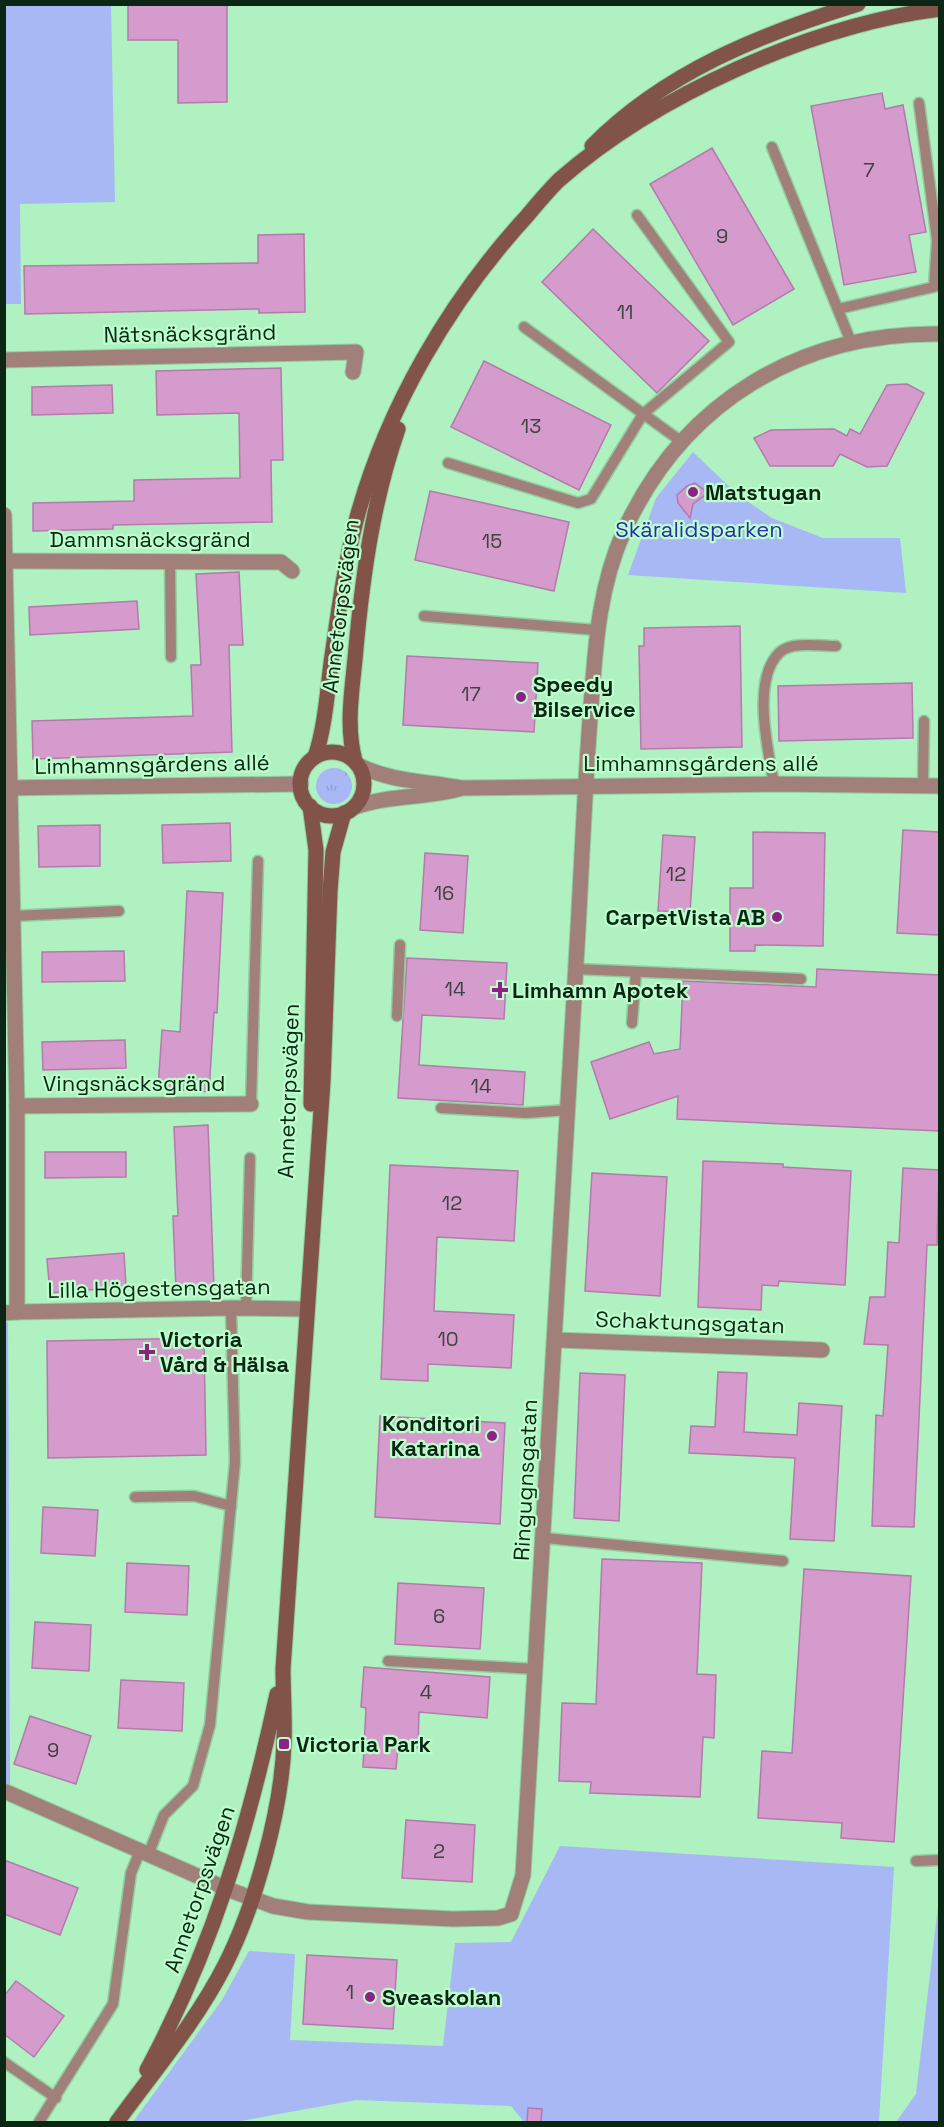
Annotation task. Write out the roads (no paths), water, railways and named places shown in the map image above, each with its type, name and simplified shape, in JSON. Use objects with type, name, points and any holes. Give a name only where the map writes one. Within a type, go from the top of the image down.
[{"type":"main road","points":[[827,14],[844,4]]},
{"type":"main road","points":[[559,181],[619,119],[681,77],[746,43],[858,4]]},
{"type":"main road","name":"Annetorpsvägen","points":[[305,1377],[302,1309],[312,1079],[316,857],[310,806],[303,796],[301,784],[306,766],[315,758],[324,719],[340,594],[356,522],[371,472],[393,418],[466,290],[513,231],[559,181],[657,110],[713,78],[822,38],[935,10]]},
{"type":"main road","name":"Annetorpsvägen","points":[[121,2117],[181,2037],[218,1976],[253,1899],[277,1797],[282,1754],[283,1669],[305,1377],[323,1081],[333,852],[350,810],[362,796],[364,784],[350,742],[348,721],[360,590],[372,519],[397,431],[427,357]]},
{"type":"main road","points":[[315,758],[326,753],[339,753],[356,763]]},
{"type":"main road","points":[[310,806],[326,815],[350,810]]},
{"type":"main road","name":"Annetorpsvägen","points":[[121,2117],[170,2027],[199,1965],[227,1890],[256,1790],[283,1669]]},
{"type":"street","name":"Ringugnsgatan","points":[[253,1899],[308,1912],[453,1919],[498,1918],[511,1914],[523,1875],[537,1669],[585,787],[596,630],[612,563],[625,530],[653,481],[682,442],[722,404],[757,379],[784,364],[851,342],[894,334],[939,334]]},
{"type":"street","name":"Nätsnäcksgränd","points":[[4,360],[356,352],[353,372]]},
{"type":"street","points":[[4,515],[7,788],[13,916],[10,1029],[17,1106],[11,1313]]},
{"type":"street","name":"Dammsnäcksgränd","points":[[5,561],[281,562],[292,571]]},
{"type":"street","name":"Limhamnsgårdens allé","points":[[356,763],[378,775],[462,788],[774,784],[939,786]]},
{"type":"street","name":"Limhamnsgårdens allé","points":[[7,788],[301,784]]},
{"type":"street","name":"Limhamnsgårdens allé","points":[[350,810],[377,800],[436,795],[462,788]]},
{"type":"street","name":"Vingsnäcksgränd","points":[[17,1106],[251,1104]]},
{"type":"street","name":"Lilla Högestensgatan","points":[[11,1313],[238,1308],[302,1309]]},
{"type":"street","name":"Schaktungsgatan","points":[[555,1340],[822,1350]]},
{"type":"street","points":[[4,1791],[227,1890],[253,1899]]},
{"type":"lane","points":[[838,309],[934,287],[938,240],[919,103]]},
{"type":"lane","points":[[772,147],[851,342]]},
{"type":"lane","points":[[448,463],[579,503],[591,499],[643,414],[729,342],[637,215]]},
{"type":"lane","points":[[524,327],[682,442]]},
{"type":"lane","points":[[170,562],[171,657]]},
{"type":"lane","points":[[424,616],[596,630]]},
{"type":"lane","points":[[774,784],[764,718],[768,672],[781,651],[796,646],[836,646]]},
{"type":"lane","points":[[923,786],[924,721]]},
{"type":"lane","points":[[251,1104],[258,861]]},
{"type":"lane","points":[[13,916],[119,911]]},
{"type":"lane","points":[[397,1016],[400,945]]},
{"type":"lane","points":[[576,969],[801,979]]},
{"type":"lane","points":[[632,1023],[636,972]]},
{"type":"lane","points":[[441,1108],[525,1113],[568,1110]]},
{"type":"lane","points":[[39,2122],[56,2098],[112,2004],[131,1873],[164,1815],[193,1786],[210,1725],[235,1462],[238,1308],[250,1158]]},
{"type":"lane","points":[[135,1497],[194,1496],[231,1506]]},
{"type":"lane","points":[[545,1538],[783,1561]]},
{"type":"lane","points":[[388,1661],[537,1669]]},
{"type":"lane","points":[[916,1861],[939,1860]]},
{"type":"lane","points":[[4,2062],[56,2098]]},
{"type":"place","name":"Matstugan","points":[[693,492]]},
{"type":"place","name":"Speedy Bilservice","points":[[521,697]]},
{"type":"place","name":"CarpetVista AB","points":[[777,917]]},
{"type":"place","name":"Limhamn Apotek","points":[[500,990]]},
{"type":"place","name":"Victoria Vård & Hälsa","points":[[147,1352]]},
{"type":"place","name":"Konditori Katarina","points":[[492,1436]]},
{"type":"place","name":"Victoria Park","points":[[284,1744]]},
{"type":"place","name":"Sveaskolan","points":[[370,1997]]},
{"type":"park label","name":"Skäralidsparken","points":[[699,529]]}]
